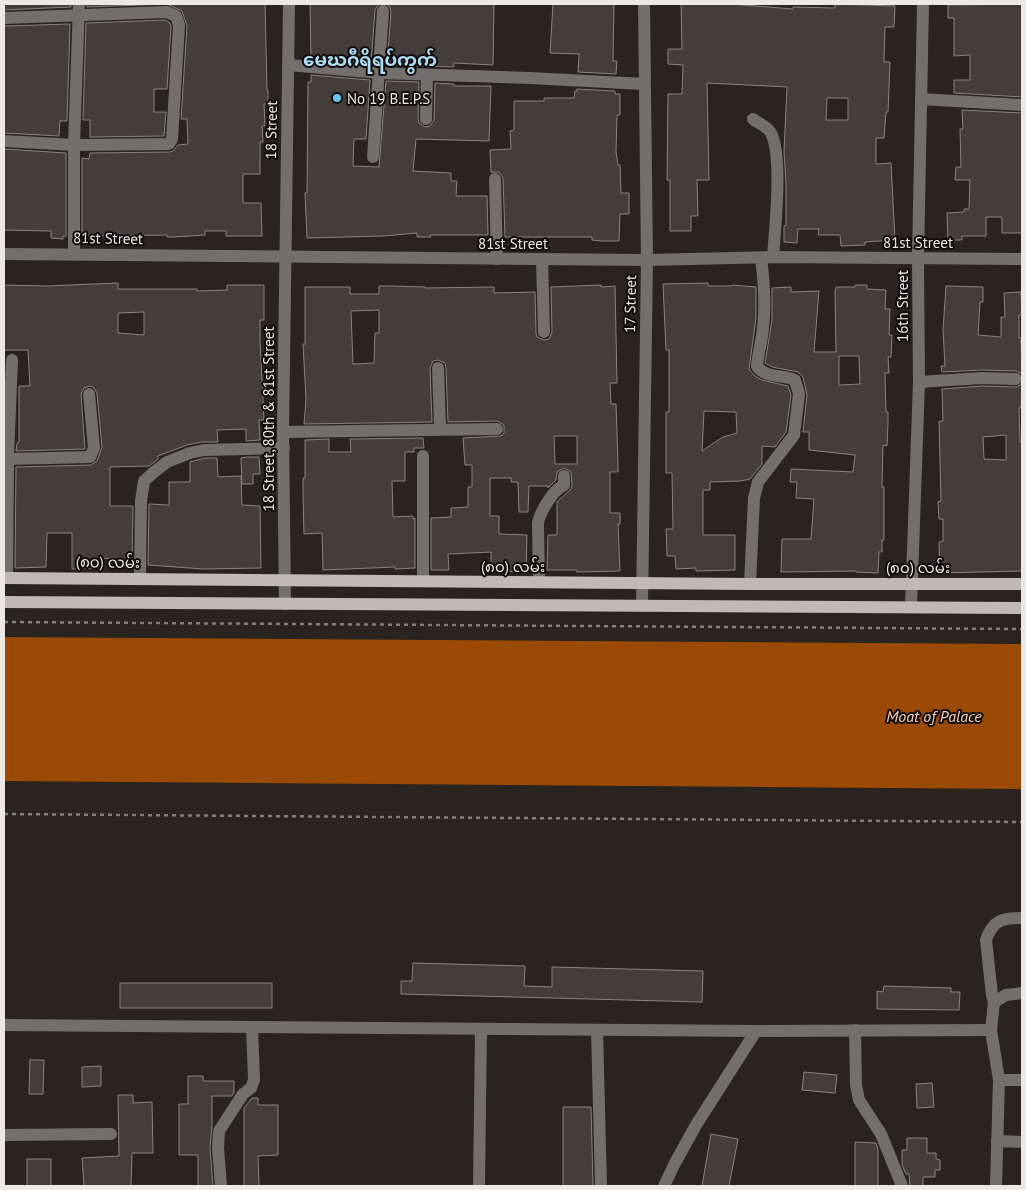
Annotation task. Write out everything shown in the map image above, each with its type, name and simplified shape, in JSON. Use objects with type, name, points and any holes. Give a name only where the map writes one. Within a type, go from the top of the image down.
[{"type":"main road","name":"(၈၀) လမ်း","points":[[5,578],[750,584],[1022,584]]},
{"type":"main road","points":[[4,602],[1022,608]]},
{"type":"street","name":"18 Street","points":[[285,257],[288,4]]},
{"type":"street","name":"17 Street","points":[[642,606],[647,260],[644,4]]},
{"type":"street","name":"16th Street","points":[[911,608],[918,382],[918,258],[923,4]]},
{"type":"street","points":[[4,18],[79,10],[167,12],[176,16],[179,26],[172,142],[169,144],[137,146],[74,145],[4,141]]},
{"type":"street","points":[[74,254],[74,145],[79,10]]},
{"type":"street","points":[[373,157],[383,11]]},
{"type":"street","points":[[288,65],[380,73],[644,84]]},
{"type":"street","points":[[426,119],[427,75]]},
{"type":"street","points":[[921,100],[1022,106]]},
{"type":"street","points":[[750,584],[754,498],[758,482],[794,434],[799,394],[795,380],[792,378],[776,376],[760,370],[757,366],[764,326],[767,257],[777,170],[775,146],[770,131],[753,119]]},
{"type":"street","points":[[495,179],[496,259]]},
{"type":"street","name":"81st Street","points":[[4,254],[647,260],[767,257],[1022,259]]},
{"type":"street","name":"18 Street, 80th & 81st Street","points":[[285,257],[283,432],[285,581]]},
{"type":"street","points":[[542,259],[544,332]]},
{"type":"street","points":[[5,578],[7,457],[12,360]]},
{"type":"street","points":[[438,368],[440,428]]},
{"type":"street","points":[[918,382],[1016,378]]},
{"type":"street","points":[[7,457],[90,458],[94,448],[89,394]]},
{"type":"street","points":[[283,432],[440,428],[497,429]]},
{"type":"street","points":[[140,579],[141,501],[144,481],[167,462],[190,453],[204,450],[284,448]]},
{"type":"street","points":[[423,456],[423,581]]},
{"type":"street","points":[[539,582],[538,523],[540,514],[558,488],[564,485],[564,476]]},
{"type":"street","points":[[285,581],[285,604]]},
{"type":"street","points":[[996,1186],[998,1080],[991,1030],[994,1002],[986,940],[993,925],[1000,920],[1022,918]]},
{"type":"street","points":[[994,1002],[1006,995],[1022,993]]},
{"type":"street","points":[[4,1025],[756,1031],[991,1030]]},
{"type":"street","points":[[221,1186],[218,1148],[219,1131],[243,1094],[251,1088],[254,1080],[252,1027]]},
{"type":"street","points":[[479,1186],[481,1029]]},
{"type":"street","points":[[597,1030],[601,1186]]},
{"type":"street","points":[[855,1030],[856,1085],[859,1100],[881,1134],[902,1186]]},
{"type":"street","points":[[664,1186],[696,1125],[756,1031]]},
{"type":"street","points":[[998,1080],[1022,1080]]},
{"type":"street","points":[[4,1135],[111,1134]]},
{"type":"street","points":[[997,1141],[1022,1142]]},
{"type":"path","points":[[4,622],[1022,629]]},
{"type":"path","points":[[4,814],[1022,822]]},
{"type":"water","name":"Moat of Palace","points":[[4,637],[1022,644],[1022,789],[4,781]]},
{"type":"building","points":[[4,4],[71,4],[71,7],[4,10]]},
{"type":"building","points":[[87,4],[167,4],[87,7]]},
{"type":"building","points":[[167,4],[265,4],[268,104],[264,104],[265,126],[262,126],[263,142],[260,142],[260,174],[243,174],[243,203],[261,203],[262,236],[226,236],[226,231],[205,231],[205,235],[174,237],[167,237],[167,235],[82,236],[82,158],[89,159],[90,153],[170,152],[178,145],[188,144],[187,119],[181,119],[187,26],[182,11]]},
{"type":"building","points":[[310,4],[379,4],[375,10],[371,64],[311,59]]},
{"type":"building","points":[[386,4],[494,4],[493,65],[454,63],[454,67],[387,65],[391,12],[390,7]]},
{"type":"building","points":[[553,4],[614,4],[613,61],[617,61],[616,74],[578,72],[579,54],[550,53]]},
{"type":"building","points":[[681,4],[731,4],[793,9],[793,7],[835,8],[835,4],[895,6],[894,27],[885,27],[884,62],[890,62],[888,112],[886,112],[884,138],[876,138],[876,164],[891,163],[895,240],[865,242],[865,245],[841,246],[840,235],[818,235],[819,229],[798,229],[797,243],[784,242],[786,183],[784,151],[787,87],[707,83],[709,180],[697,180],[698,216],[691,216],[691,231],[670,231],[670,180],[667,180],[668,94],[682,94],[683,65],[668,64],[668,49],[682,49]],"holes":[[[827,98],[848,98],[848,120],[826,120]]]},
{"type":"building","points":[[1022,4],[1022,97],[954,93],[954,80],[970,80],[970,55],[954,56],[954,18],[948,18],[948,5]]},
{"type":"building","points":[[165,20],[171,26],[167,89],[154,89],[154,112],[166,112],[164,136],[90,137],[90,120],[83,120],[86,23]]},
{"type":"building","points":[[70,24],[67,121],[60,121],[59,136],[4,133],[4,26]]},
{"type":"building","points":[[311,75],[370,80],[366,139],[354,139],[353,166],[379,167],[386,81],[419,82],[418,119],[419,123],[425,127],[430,126],[434,120],[435,83],[454,84],[454,86],[491,86],[489,141],[416,139],[413,171],[451,173],[451,181],[457,181],[456,196],[487,196],[488,235],[430,235],[431,237],[417,237],[417,233],[307,238],[305,193],[307,193],[308,82],[311,82]]},
{"type":"building","points":[[577,89],[615,91],[615,94],[620,94],[620,115],[617,115],[616,152],[618,165],[620,165],[621,193],[629,193],[629,214],[620,214],[619,241],[592,240],[592,237],[505,237],[503,178],[499,172],[491,172],[490,150],[511,149],[510,131],[514,130],[514,101],[574,98]]},
{"type":"building","points":[[962,110],[1022,113],[1022,233],[1002,233],[1002,217],[986,217],[986,236],[962,236],[962,240],[948,240],[947,213],[964,212],[964,209],[969,209],[970,180],[955,180],[956,167],[961,167],[960,129],[963,129]]},
{"type":"building","points":[[4,149],[66,153],[66,236],[63,236],[63,239],[51,238],[51,231],[4,230]]},
{"type":"building","points":[[118,283],[118,289],[197,289],[197,291],[227,290],[227,285],[264,285],[264,320],[260,320],[260,340],[264,420],[259,420],[260,440],[246,441],[246,429],[217,430],[218,442],[202,442],[187,445],[158,456],[158,459],[149,466],[110,467],[110,506],[133,506],[132,564],[115,562],[115,558],[93,559],[93,568],[72,569],[72,533],[47,533],[46,567],[15,568],[16,467],[91,465],[97,461],[102,447],[97,393],[93,387],[89,386],[84,388],[81,394],[85,449],[16,451],[17,443],[19,442],[19,386],[30,386],[28,350],[4,350],[4,285],[47,286]],"holes":[[[144,312],[144,335],[118,333],[118,313]]]},
{"type":"building","points":[[708,283],[708,286],[756,287],[756,318],[749,369],[762,380],[788,386],[791,395],[786,432],[775,447],[762,446],[762,464],[750,479],[710,482],[710,490],[703,490],[703,535],[735,535],[735,570],[696,571],[696,568],[676,569],[675,556],[667,556],[666,529],[673,529],[672,473],[666,473],[666,412],[669,412],[669,350],[666,350],[663,284]],"holes":[[[704,411],[736,412],[737,433],[723,437],[702,451]]]},
{"type":"building","points":[[855,285],[867,285],[867,289],[886,290],[885,309],[890,309],[889,335],[892,335],[891,357],[888,357],[889,373],[885,373],[886,412],[888,412],[887,446],[883,445],[884,540],[882,540],[882,552],[879,552],[878,573],[856,571],[781,572],[782,539],[811,539],[814,499],[796,498],[797,482],[790,482],[791,469],[853,472],[855,455],[809,450],[809,432],[803,432],[807,395],[803,377],[798,372],[772,367],[765,363],[772,320],[772,288],[791,287],[791,292],[819,291],[814,352],[836,352],[836,287],[855,287]],"holes":[[[839,356],[859,356],[860,384],[839,385]]]},
{"type":"building","points":[[379,286],[425,288],[494,287],[494,293],[535,292],[536,333],[537,337],[544,340],[549,339],[552,332],[551,287],[615,286],[617,383],[610,383],[611,404],[616,404],[618,472],[610,472],[610,513],[620,513],[620,524],[618,524],[620,571],[577,572],[577,570],[547,570],[548,535],[557,535],[557,502],[571,489],[572,485],[571,472],[564,468],[557,472],[556,480],[548,488],[548,486],[529,486],[528,512],[519,512],[518,482],[511,482],[511,478],[490,478],[490,516],[499,516],[499,534],[527,535],[526,572],[491,571],[491,552],[448,554],[449,570],[431,570],[431,518],[451,517],[451,508],[468,507],[468,487],[472,487],[472,465],[465,465],[463,438],[501,436],[504,433],[504,425],[497,421],[448,422],[446,368],[445,363],[438,360],[433,361],[430,368],[432,422],[304,424],[306,399],[303,344],[305,344],[305,287],[350,287],[350,294],[379,294]],"holes":[[[379,310],[379,333],[375,333],[374,363],[353,364],[351,311]],[[554,436],[577,436],[577,464],[555,464]]]},
{"type":"building","points":[[946,286],[983,287],[983,302],[980,302],[978,335],[1001,337],[1001,317],[1005,317],[1004,293],[1021,292],[1022,315],[1019,315],[1019,338],[1021,338],[1022,374],[1016,371],[982,370],[942,372],[941,366],[945,366],[943,330]]},
{"type":"building","points":[[1022,384],[1021,408],[1019,408],[1020,442],[1022,442],[1022,571],[940,573],[939,542],[943,541],[943,519],[939,519],[938,502],[941,501],[939,421],[943,421],[942,389],[982,386],[1016,387]],"holes":[[[1006,435],[1006,460],[984,459],[983,437]]]},
{"type":"building","points":[[423,438],[424,448],[414,448],[414,452],[405,452],[405,481],[392,481],[393,517],[413,516],[413,519],[415,518],[415,568],[323,570],[322,533],[304,534],[303,478],[305,478],[305,440],[329,439],[329,452],[351,452],[350,439]]},
{"type":"building","points":[[259,457],[260,474],[253,474],[253,484],[242,484],[241,458]]},
{"type":"building","points":[[205,458],[217,458],[218,477],[241,476],[242,505],[260,506],[261,568],[203,569],[148,565],[149,504],[169,505],[169,482],[190,482],[190,462]]},
{"type":"building","points":[[413,963],[525,966],[524,986],[552,987],[552,967],[703,971],[702,1002],[401,994],[401,981],[412,981]]},
{"type":"building","points":[[120,983],[272,983],[272,1008],[120,1008]]},
{"type":"building","points":[[884,986],[951,988],[951,992],[960,992],[959,1010],[877,1009],[877,991],[883,992]]},
{"type":"building","points":[[30,1060],[44,1060],[43,1094],[29,1094]]},
{"type":"building","points":[[101,1066],[101,1086],[82,1087],[82,1067]]},
{"type":"building","points":[[804,1072],[837,1075],[835,1093],[802,1090]]},
{"type":"building","points":[[188,1076],[203,1076],[203,1081],[234,1081],[232,1096],[212,1096],[210,1148],[213,1186],[198,1186],[198,1155],[179,1155],[179,1104],[188,1104]]},
{"type":"building","points":[[932,1083],[934,1107],[917,1108],[916,1084]]},
{"type":"building","points":[[118,1095],[133,1095],[133,1103],[152,1102],[153,1153],[132,1153],[131,1186],[84,1186],[82,1158],[119,1156]]},
{"type":"building","points":[[252,1098],[258,1098],[258,1105],[278,1105],[278,1155],[258,1156],[259,1186],[244,1186],[244,1108]]},
{"type":"building","points":[[563,1107],[591,1107],[593,1186],[563,1186]]},
{"type":"building","points":[[711,1134],[738,1139],[729,1186],[702,1186]]},
{"type":"building","points":[[907,1138],[927,1138],[927,1153],[936,1153],[936,1159],[940,1160],[940,1170],[935,1170],[935,1177],[923,1177],[923,1186],[910,1186],[909,1174],[906,1174],[902,1165],[902,1150],[907,1150]]},
{"type":"building","points":[[855,1142],[876,1143],[878,1149],[878,1186],[855,1186]]},
{"type":"building","points":[[27,1159],[51,1159],[51,1186],[27,1186]]},
{"type":"place","name":"No 19 B.E.P.S","points":[[337,98]]},
{"type":"district","name":"မေဃဂီရိရပ်ကွက်","points":[[370,59]]}]
